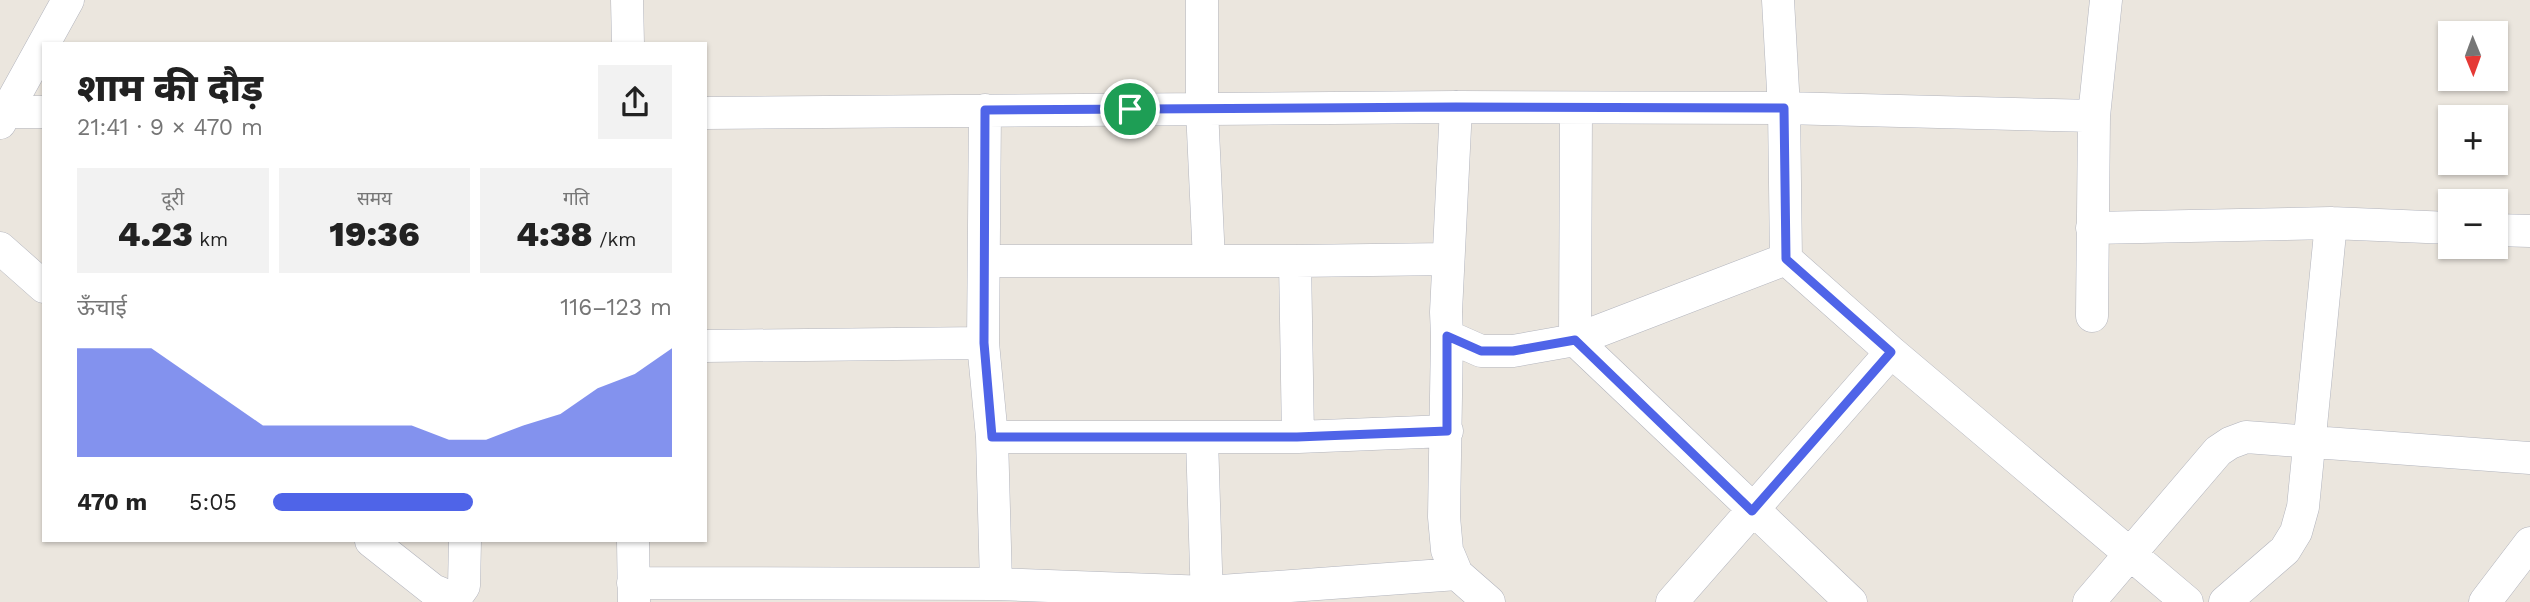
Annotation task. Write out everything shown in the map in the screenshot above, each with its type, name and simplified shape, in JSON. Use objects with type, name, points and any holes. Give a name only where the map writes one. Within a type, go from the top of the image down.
[{"type":"street","points":[[45,42],[68,0]]},
{"type":"street","points":[[627,0],[628,42]]},
{"type":"street","points":[[1202,0],[1202,109],[1209,261]]},
{"type":"street","points":[[1778,0],[1784,108],[1786,259],[1891,352],[2187,602]]},
{"type":"street","points":[[2092,316],[2094,116],[2106,0]]},
{"type":"street","points":[[3,118],[42,47]]},
{"type":"street","points":[[1456,107],[1446,313],[1447,431],[1444,517],[1447,550],[1457,575],[1489,602]]},
{"type":"street","points":[[707,113],[1456,107],[1784,108],[2094,116]]},
{"type":"street","points":[[1576,108],[1575,340],[1752,511],[1851,602]]},
{"type":"street","points":[[985,110],[984,343],[992,437],[996,584]]},
{"type":"street","points":[[3,118],[42,112]]},
{"type":"street","points":[[2092,228],[2331,223],[2438,227]]},
{"type":"street","points":[[2225,602],[2285,550],[2296,532],[2303,507],[2331,223]]},
{"type":"street","points":[[2508,230],[2530,231]]},
{"type":"street","points":[[0,248],[42,285]]},
{"type":"street","points":[[984,261],[1448,259]]},
{"type":"street","points":[[1447,336],[1481,351],[1513,351],[1575,340],[1786,259]]},
{"type":"street","points":[[1295,261],[1297,437]]},
{"type":"street","points":[[707,346],[984,343]]},
{"type":"street","points":[[1672,602],[1891,352]]},
{"type":"street","points":[[992,437],[1297,437],[1447,431]]},
{"type":"street","points":[[1202,438],[1207,597]]},
{"type":"street","points":[[2089,602],[2218,451],[2230,443],[2246,438],[2309,441],[2530,458]]},
{"type":"street","points":[[372,542],[433,590],[457,596],[464,586],[465,542]]},
{"type":"street","points":[[633,542],[634,592],[996,584],[1207,597],[1457,575]]},
{"type":"street","points":[[2485,602],[2530,543]]},
{"type":"route","points":[[1784,108],[1786,259],[1891,352],[1752,511],[1575,340],[1513,351],[1481,351],[1447,336],[1447,431],[1297,437],[992,437],[984,343],[985,110],[1130,109],[1784,108]]}]
